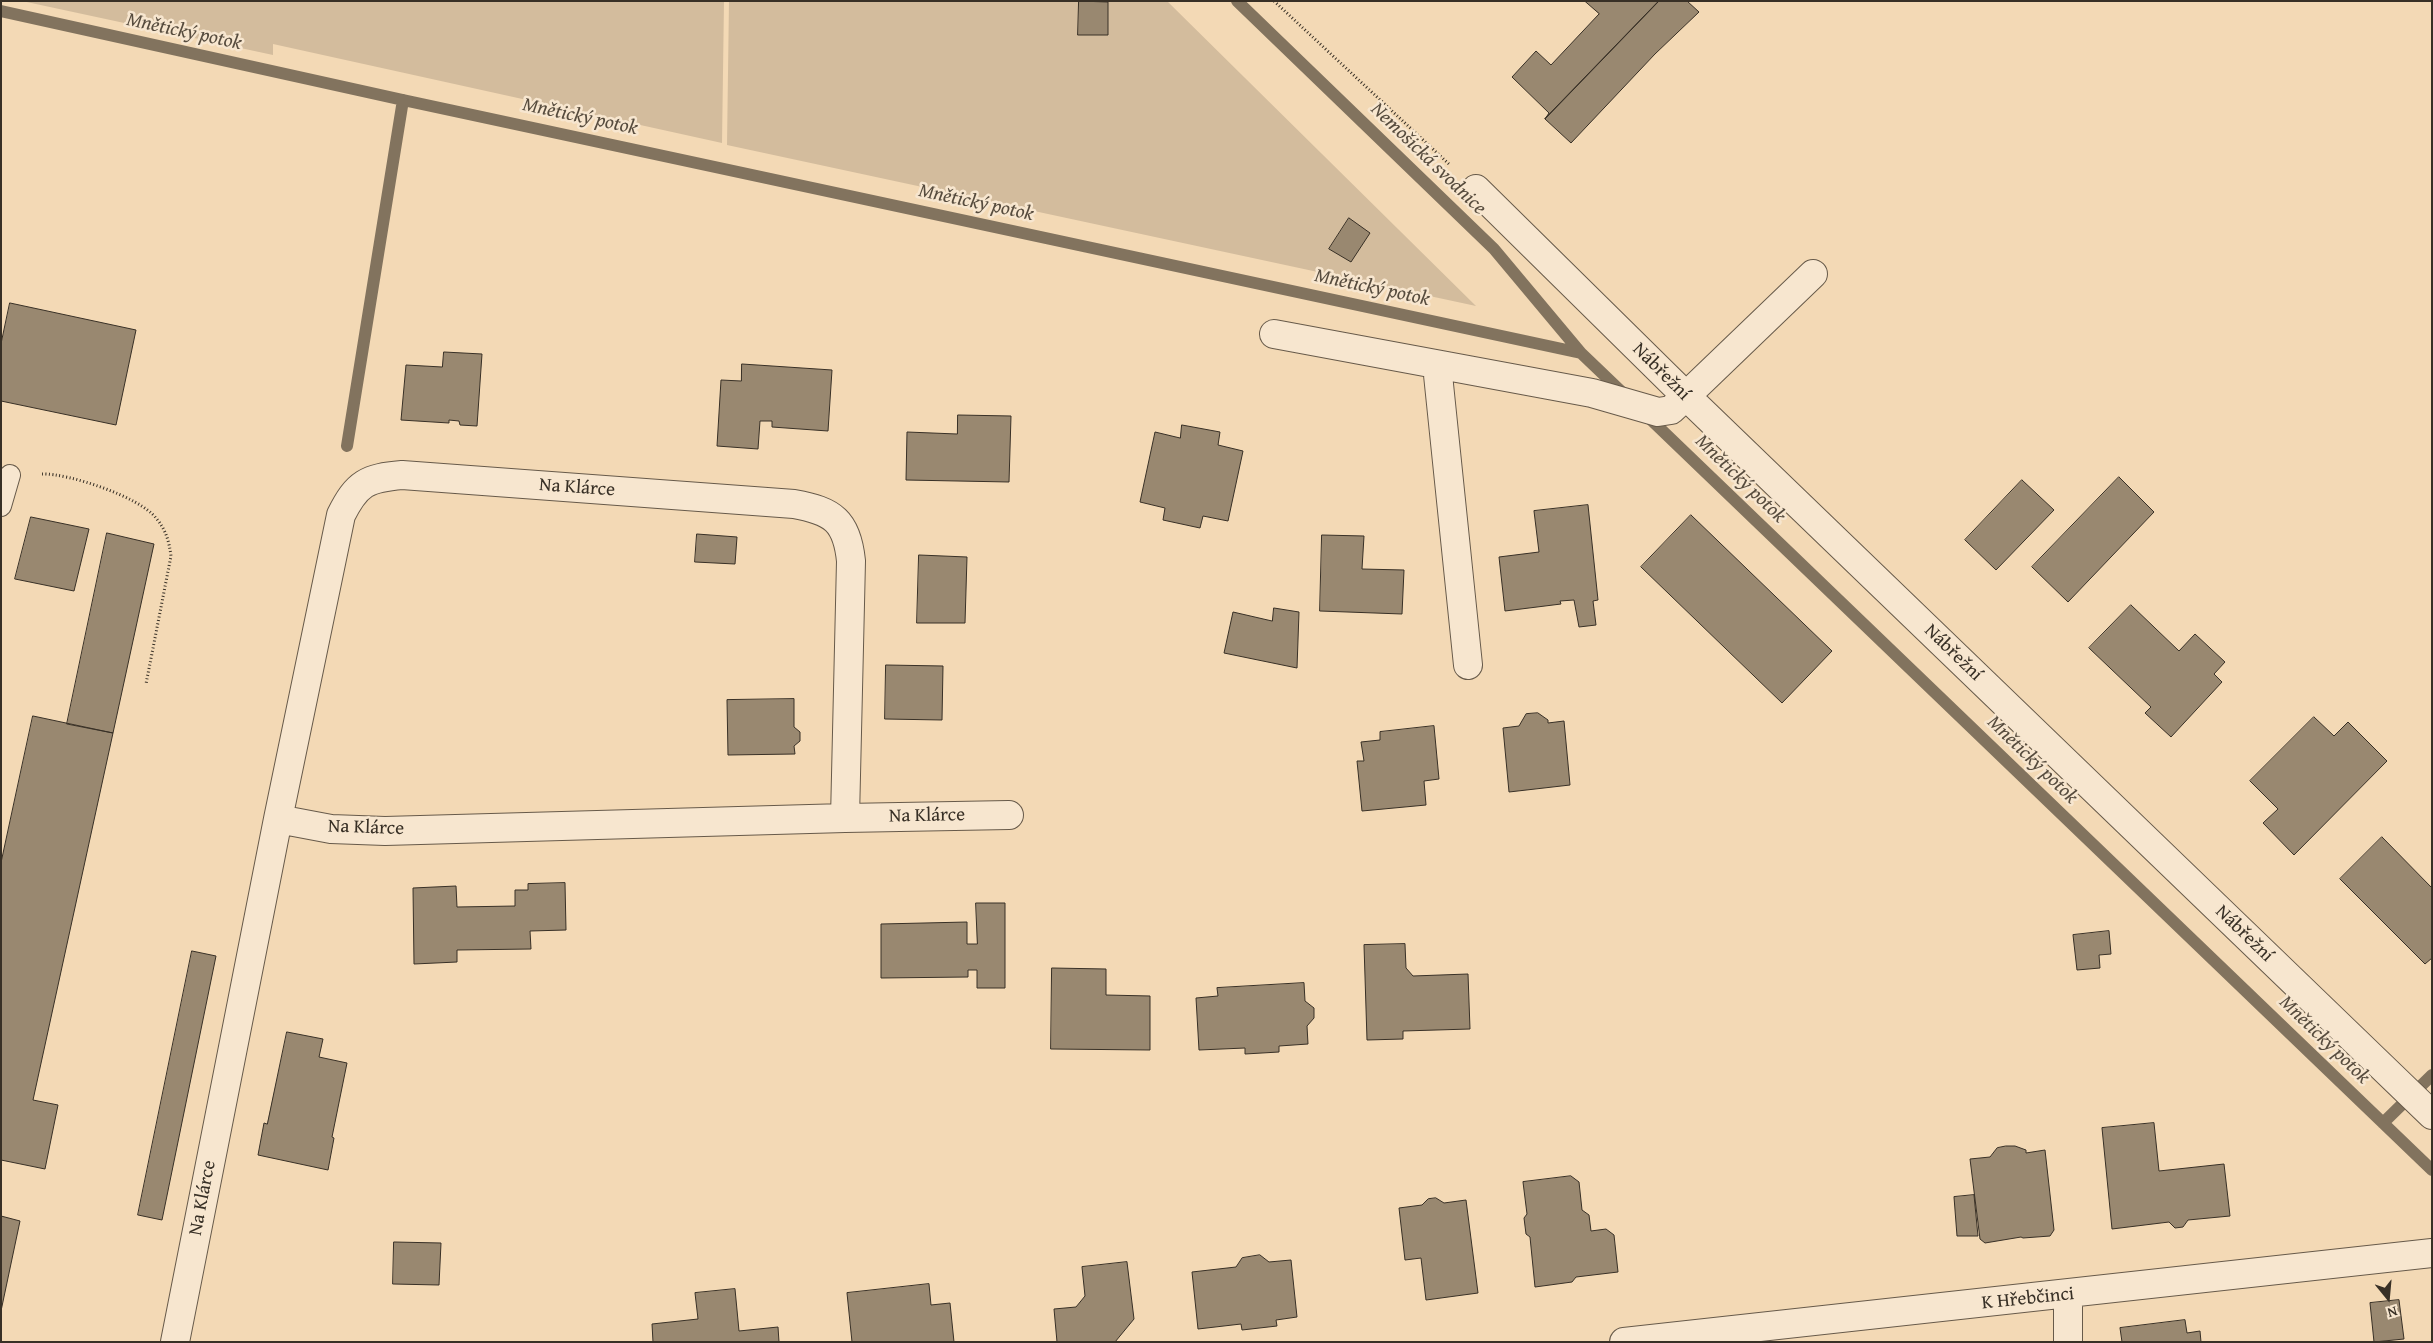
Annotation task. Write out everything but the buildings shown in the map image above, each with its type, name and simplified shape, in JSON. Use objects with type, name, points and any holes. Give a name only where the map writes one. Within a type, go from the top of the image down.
[{"type":"street","name":"Nábřežní","points":[[1476,190],[1686,396],[2429,1112]]},
{"type":"street","points":[[1274,334],[1592,393],[1658,412],[1670,410],[1686,396],[1813,274]]},
{"type":"street","points":[[1437,365],[1468,665]]},
{"type":"street","name":"Na Klárce","points":[[175,1342],[278,819],[341,515],[350,497],[363,482],[381,477],[402,475],[794,504],[827,512],[845,531],[851,561],[845,818]]},
{"type":"street","name":"Na Klárce","points":[[278,819],[331,829],[385,831],[1009,815]]},
{"type":"street","name":"K Hřebčinci","points":[[1624,1342],[2432,1252]]},
{"type":"street","points":[[2068,1294],[2068,1342]]},
{"type":"lane","points":[[1,506],[10,475]]},
{"type":"path","points":[[1274,1],[1476,190]]},
{"type":"path","points":[[10,475],[53,473],[113,490],[154,516],[169,538],[171,556],[146,684]]},
{"type":"shaded area","points":[[22,1],[724,1],[722,143],[273,44],[273,55]]},
{"type":"shaded area","points":[[729,1],[1167,1],[1476,306],[727,145]]},
{"type":"waterway","name":"Nemošická svodnice","points":[[1237,1],[1494,249],[1581,353]]},
{"type":"waterway","name":"Mnětický potok","points":[[1,11],[403,100],[1581,353],[1627,397]]},
{"type":"waterway","points":[[347,446],[403,100]]},
{"type":"waterway","name":"Mnětický potok","points":[[1645,414],[2432,1170]]},
{"type":"waterway","points":[[2383,1123],[2432,1075]]}]
